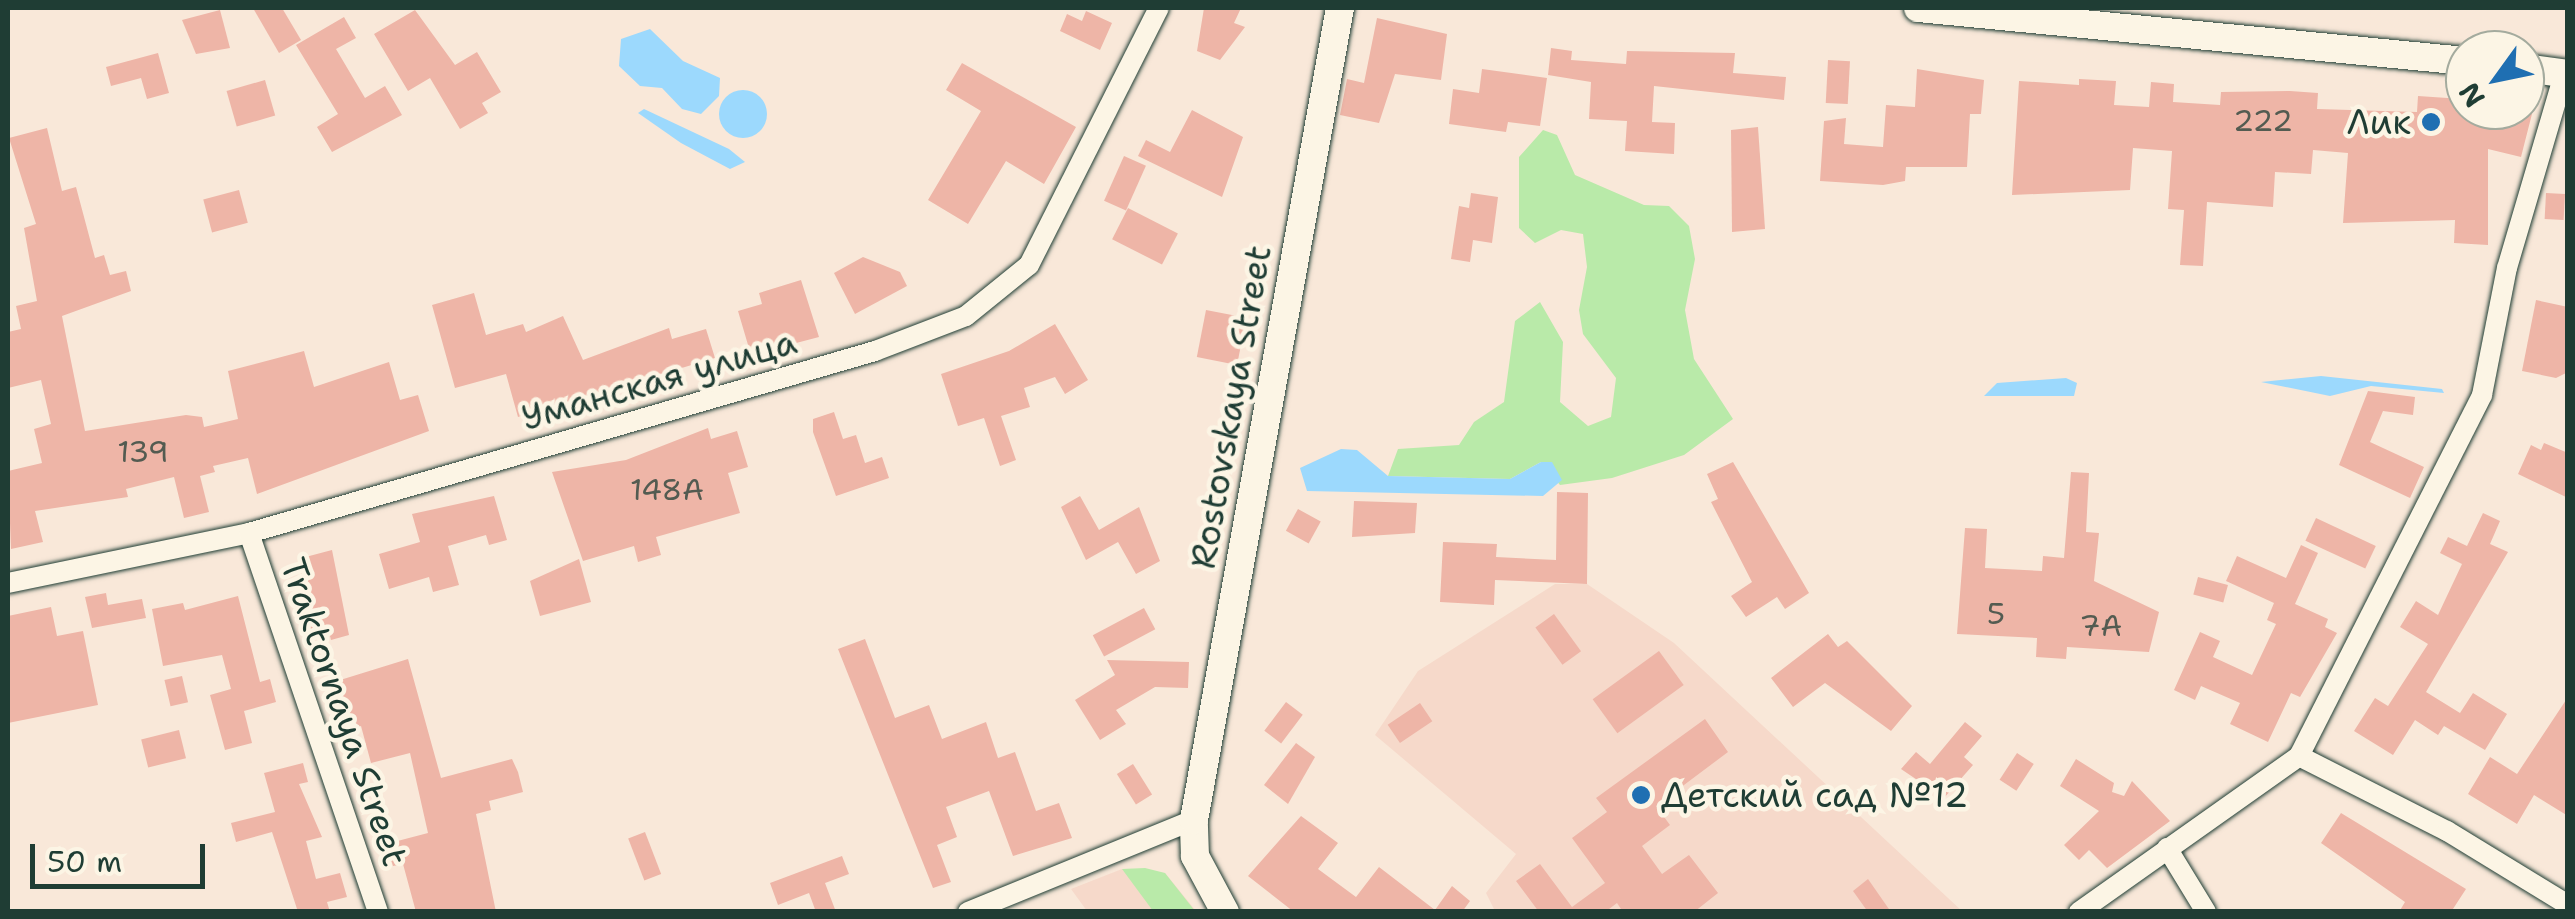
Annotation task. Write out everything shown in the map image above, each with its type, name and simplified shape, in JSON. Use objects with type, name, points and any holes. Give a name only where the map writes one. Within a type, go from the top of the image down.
[{"type":"street","name":"Уманская улица","points":[[8,583],[249,533],[875,351],[992,302],[1038,251],[1158,8]]},
{"type":"street","name":"Rostovskaya Street","points":[[1225,912],[1194,856],[1194,820],[1340,8]]},
{"type":"street","points":[[1918,8],[2445,59]]},
{"type":"street","points":[[2080,912],[2299,756],[2482,395],[2506,268],[2566,74]]},
{"type":"street","name":"Traktornaya Street","points":[[249,533],[378,912]]},
{"type":"street","points":[[2299,756],[2447,831],[2568,905]]},
{"type":"street","points":[[968,912],[1194,820]]},
{"type":"street","points":[[2166,848],[2206,912]]},
{"type":"shaded area","name":"Детский сад №12","points":[[1555,584],[1587,584],[1674,643],[1962,911],[1495,911],[1486,893],[1516,854],[1375,735],[1418,671]]},
{"type":"shaded area","points":[[1122,869],[1165,873],[1196,911],[1087,911],[1071,889]]},
{"type":"green space","points":[[1543,130],[1557,135],[1575,175],[1644,205],[1669,206],[1689,226],[1695,259],[1685,310],[1694,359],[1733,419],[1684,455],[1612,478],[1560,485],[1541,462],[1510,479],[1388,476],[1398,449],[1459,445],[1474,422],[1504,402],[1515,321],[1540,302],[1563,342],[1560,402],[1588,426],[1611,417],[1616,378],[1583,334],[1579,310],[1587,267],[1583,234],[1561,230],[1535,243],[1519,228],[1519,157]]},
{"type":"green space","points":[[1145,868],[1165,873],[1195,911],[1153,911],[1122,869]]},
{"type":"water","points":[[650,29],[683,61],[720,78],[719,96],[701,114],[682,109],[662,88],[640,86],[619,66],[621,39]]},
{"type":"water","points":[[743,90],[760,97],[767,114],[760,131],[743,138],[726,131],[719,114],[726,97]]},
{"type":"water","points":[[644,109],[729,149],[745,162],[730,169],[681,143],[638,113]]},
{"type":"water","points":[[2321,376],[2442,389],[2444,393],[2371,386],[2330,396],[2261,382]]},
{"type":"water","points":[[2066,378],[2077,383],[2074,396],[1984,396],[1997,383]]},
{"type":"water","points":[[1341,449],[1357,450],[1388,476],[1510,479],[1541,462],[1552,462],[1562,480],[1543,496],[1307,491],[1300,468]]},
{"type":"building","points":[[253,8],[282,8],[301,40],[279,53]]},
{"type":"building","points":[[1204,8],[1241,8],[1234,23],[1245,27],[1220,60],[1197,51]]},
{"type":"building","points":[[220,10],[230,48],[196,54],[182,20]]},
{"type":"building","points":[[415,10],[455,65],[477,52],[501,92],[482,103],[488,113],[460,129],[430,78],[408,91],[374,34]]},
{"type":"building","points":[[1086,11],[1112,23],[1100,50],[1060,31],[1067,14],[1082,21]]},
{"type":"building","points":[[344,17],[356,38],[336,49],[365,98],[385,86],[402,115],[332,152],[317,127],[338,114],[296,45]]},
{"type":"building","points":[[1377,18],[1447,34],[1441,80],[1395,74],[1379,123],[1340,115],[1347,79],[1364,83]]},
{"type":"building","points":[[1551,48],[1572,51],[1571,60],[1626,64],[1627,51],[1735,53],[1733,73],[1786,77],[1784,100],[1654,86],[1652,122],[1675,123],[1674,154],[1625,151],[1627,121],[1589,119],[1591,82],[1548,75]]},
{"type":"building","points":[[158,53],[169,93],[147,99],[141,78],[111,86],[106,67]]},
{"type":"building","points":[[1828,60],[1850,61],[1848,104],[1826,103]]},
{"type":"building","points":[[962,63],[1076,127],[1044,184],[1006,161],[968,224],[928,200],[981,111],[946,90]]},
{"type":"building","points":[[1482,69],[1547,78],[1540,126],[1508,122],[1506,132],[1449,124],[1453,89],[1479,93]]},
{"type":"building","points":[[1917,69],[1984,80],[1981,114],[1970,114],[1967,167],[1906,167],[1905,181],[1883,185],[1820,181],[1824,121],[1846,118],[1844,144],[1883,147],[1886,105],[1915,107]]},
{"type":"building","points":[[2079,79],[2116,81],[2114,105],[2149,107],[2151,82],[2174,84],[2173,102],[2220,105],[2221,92],[2290,91],[2318,93],[2317,109],[2417,112],[2418,96],[2445,98],[2445,130],[2528,130],[2521,157],[2488,149],[2488,245],[2454,243],[2455,220],[2343,223],[2348,153],[2313,150],[2311,174],[2275,172],[2273,207],[2207,202],[2203,266],[2180,265],[2184,210],[2168,209],[2172,151],[2133,148],[2130,190],[2012,195],[2019,81],[2079,85]]},
{"type":"building","points":[[265,80],[275,116],[237,127],[227,91]]},
{"type":"building","points":[[1192,110],[1243,137],[1222,197],[1138,156],[1146,140],[1170,152]]},
{"type":"building","points":[[1758,127],[1765,229],[1732,232],[1731,130]]},
{"type":"building","points":[[47,128],[62,191],[76,187],[95,258],[104,255],[110,275],[126,271],[131,291],[62,316],[85,431],[186,415],[202,417],[204,427],[238,419],[228,371],[304,351],[314,387],[389,362],[400,400],[418,395],[429,431],[257,494],[248,458],[213,466],[215,472],[200,476],[209,512],[184,518],[174,477],[126,489],[128,497],[35,511],[43,542],[11,549],[8,471],[42,463],[34,429],[51,424],[41,380],[8,388],[8,332],[21,329],[16,306],[37,301],[24,228],[36,224],[9,138]]},
{"type":"building","points":[[1124,156],[1146,166],[1126,211],[1104,201]]},
{"type":"building","points":[[239,190],[248,223],[212,232],[203,200]]},
{"type":"building","points":[[1471,193],[1498,197],[1492,243],[1473,240],[1470,262],[1451,259],[1459,206],[1469,208]]},
{"type":"building","points":[[2546,193],[2565,194],[2564,220],[2545,219]]},
{"type":"building","points":[[1128,208],[1178,233],[1162,265],[1112,239]]},
{"type":"building","points":[[863,257],[900,272],[907,286],[855,314],[834,273]]},
{"type":"building","points":[[801,280],[819,337],[751,355],[738,311],[762,304],[759,293]]},
{"type":"building","points":[[474,293],[486,335],[523,324],[526,332],[563,316],[583,360],[669,328],[672,339],[706,329],[715,358],[518,417],[506,374],[455,388],[432,305]]},
{"type":"building","points":[[2536,300],[2568,307],[2568,372],[2556,378],[2522,371]]},
{"type":"building","points":[[1206,310],[1246,318],[1237,365],[1197,357]]},
{"type":"building","points":[[1055,324],[1088,380],[1065,394],[1055,377],[1024,388],[1030,407],[1001,416],[1016,460],[1000,466],[984,418],[958,426],[941,374],[1009,351]]},
{"type":"building","points":[[2368,391],[2415,397],[2413,415],[2383,411],[2370,442],[2424,467],[2410,498],[2339,465]]},
{"type":"building","points":[[834,412],[843,439],[856,435],[865,463],[882,457],[889,478],[836,496],[813,432],[813,419]]},
{"type":"building","points":[[708,428],[711,439],[737,431],[748,467],[728,473],[740,513],[656,537],[661,555],[638,562],[634,546],[583,561],[552,472],[626,460]]},
{"type":"building","points":[[2544,443],[2568,453],[2568,498],[2518,474],[2531,445],[2541,450]]},
{"type":"building","points":[[1733,462],[1809,593],[1785,609],[1777,597],[1746,617],[1731,596],[1752,582],[1711,502],[1718,499],[1707,474]]},
{"type":"building","points":[[2071,472],[2089,473],[2086,532],[2099,533],[2094,581],[2159,612],[2149,652],[2067,647],[2066,659],[2036,657],[2037,638],[1957,634],[1965,528],[1987,529],[1985,568],[2042,571],[2043,556],[2064,558]]},
{"type":"building","points":[[1557,492],[1588,493],[1587,584],[1495,580],[1494,605],[1440,602],[1443,542],[1497,544],[1496,557],[1556,560]]},
{"type":"building","points":[[494,496],[507,540],[489,545],[486,535],[448,546],[459,585],[433,592],[429,577],[389,589],[379,554],[420,542],[412,514]]},
{"type":"building","points":[[1080,496],[1099,530],[1139,507],[1160,561],[1136,574],[1118,542],[1086,560],[1061,507]]},
{"type":"building","points":[[1354,501],[1417,503],[1415,533],[1352,537]]},
{"type":"building","points":[[1298,509],[1321,522],[1309,543],[1286,531]]},
{"type":"building","points":[[2483,513],[2500,521],[2490,544],[2508,552],[2426,692],[2460,713],[2473,693],[2507,714],[2485,750],[2444,726],[2438,735],[2415,720],[2393,755],[2354,731],[2375,698],[2388,706],[2428,644],[2400,627],[2416,601],[2438,615],[2462,564],[2440,553],[2448,537],[2467,546]]},
{"type":"building","points":[[2316,518],[2376,546],[2365,569],[2305,541]]},
{"type":"building","points":[[2301,545],[2318,553],[2295,604],[2328,619],[2325,627],[2337,633],[2300,697],[2291,693],[2268,742],[2230,724],[2240,703],[2201,686],[2195,700],[2174,690],[2200,632],[2220,641],[2213,657],[2252,675],[2276,624],[2267,620],[2274,603],[2226,581],[2237,556],[2286,578]]},
{"type":"building","points":[[332,550],[349,635],[331,640],[328,628],[311,632],[298,559]]},
{"type":"building","points":[[579,559],[591,602],[540,616],[530,581]]},
{"type":"building","points":[[2198,577],[2228,585],[2223,602],[2193,594]]},
{"type":"building","points":[[106,593],[108,605],[142,599],[146,618],[92,628],[85,597]]},
{"type":"building","points":[[238,596],[260,682],[270,679],[276,702],[244,711],[252,743],[225,750],[210,695],[231,689],[222,655],[163,666],[152,609],[183,603],[185,610]]},
{"type":"building","points":[[51,607],[57,636],[83,631],[98,705],[8,723],[8,616]]},
{"type":"building","points":[[1144,608],[1155,629],[1104,656],[1093,635]]},
{"type":"building","points":[[1554,614],[1581,651],[1562,665],[1535,628]]},
{"type":"building","points":[[1828,634],[1838,647],[1847,641],[1912,706],[1891,731],[1825,683],[1793,707],[1771,678]]},
{"type":"building","points":[[865,639],[895,718],[929,705],[942,739],[986,722],[998,758],[1015,752],[1036,811],[1059,803],[1072,838],[1013,856],[989,791],[946,807],[957,837],[937,845],[951,882],[933,888],[838,649]]},
{"type":"building","points":[[1659,651],[1684,685],[1617,733],[1593,699]]},
{"type":"building","points":[[408,659],[441,778],[512,759],[518,772],[523,792],[489,801],[491,810],[476,814],[496,912],[416,912],[403,864],[393,866],[386,844],[428,833],[410,753],[371,763],[361,726],[350,729],[337,681]]},
{"type":"building","points":[[1107,660],[1189,662],[1188,688],[1155,687],[1116,710],[1126,724],[1100,740],[1075,700],[1115,675]]},
{"type":"building","points":[[182,676],[188,702],[171,706],[164,680]]},
{"type":"building","points":[[2568,697],[2568,816],[2534,795],[2517,824],[2468,794],[2490,757],[2517,774]]},
{"type":"building","points":[[1286,702],[1303,715],[1281,743],[1264,731]]},
{"type":"building","points":[[1420,703],[1432,721],[1400,743],[1388,725]]},
{"type":"building","points":[[1705,719],[1728,752],[1656,806],[1670,825],[1642,846],[1662,874],[1689,855],[1718,893],[1694,912],[1623,912],[1617,903],[1605,912],[1539,912],[1516,881],[1540,864],[1572,907],[1605,883],[1572,838],[1607,812],[1596,798]]},
{"type":"building","points":[[1965,722],[1982,736],[1964,757],[1973,765],[1944,798],[1901,769],[1916,752],[1930,764]]},
{"type":"building","points":[[179,730],[186,758],[148,768],[141,739]]},
{"type":"building","points":[[1296,743],[1315,757],[1288,804],[1264,785]]},
{"type":"building","points":[[2017,753],[2034,764],[2016,791],[2000,780]]},
{"type":"building","points":[[2076,759],[2114,783],[2112,792],[2124,796],[2132,781],[2170,821],[2107,868],[2089,850],[2079,860],[2064,845],[2099,811],[2060,786]]},
{"type":"building","points":[[303,763],[308,782],[299,784],[322,837],[306,841],[316,879],[340,873],[347,897],[327,902],[330,912],[298,912],[272,832],[236,842],[231,823],[275,812],[264,773]]},
{"type":"building","points":[[1133,764],[1152,795],[1136,805],[1117,774]]},
{"type":"building","points":[[2341,813],[2466,889],[2451,912],[2399,912],[2405,902],[2321,843]]},
{"type":"building","points":[[1301,816],[1338,843],[1318,869],[1356,897],[1379,867],[1435,910],[1452,886],[1470,901],[1462,912],[1294,912],[1248,876]]},
{"type":"building","points":[[645,832],[661,874],[644,880],[628,838]]},
{"type":"building","points":[[842,856],[849,874],[825,883],[836,912],[816,912],[809,893],[778,905],[770,883]]},
{"type":"building","points":[[1868,879],[1891,912],[1868,912],[1853,891]]},
{"type":"place","name":"Лик","points":[[2431,122]]},
{"type":"place","name":"Детский сад №12","points":[[1641,795]]}]
